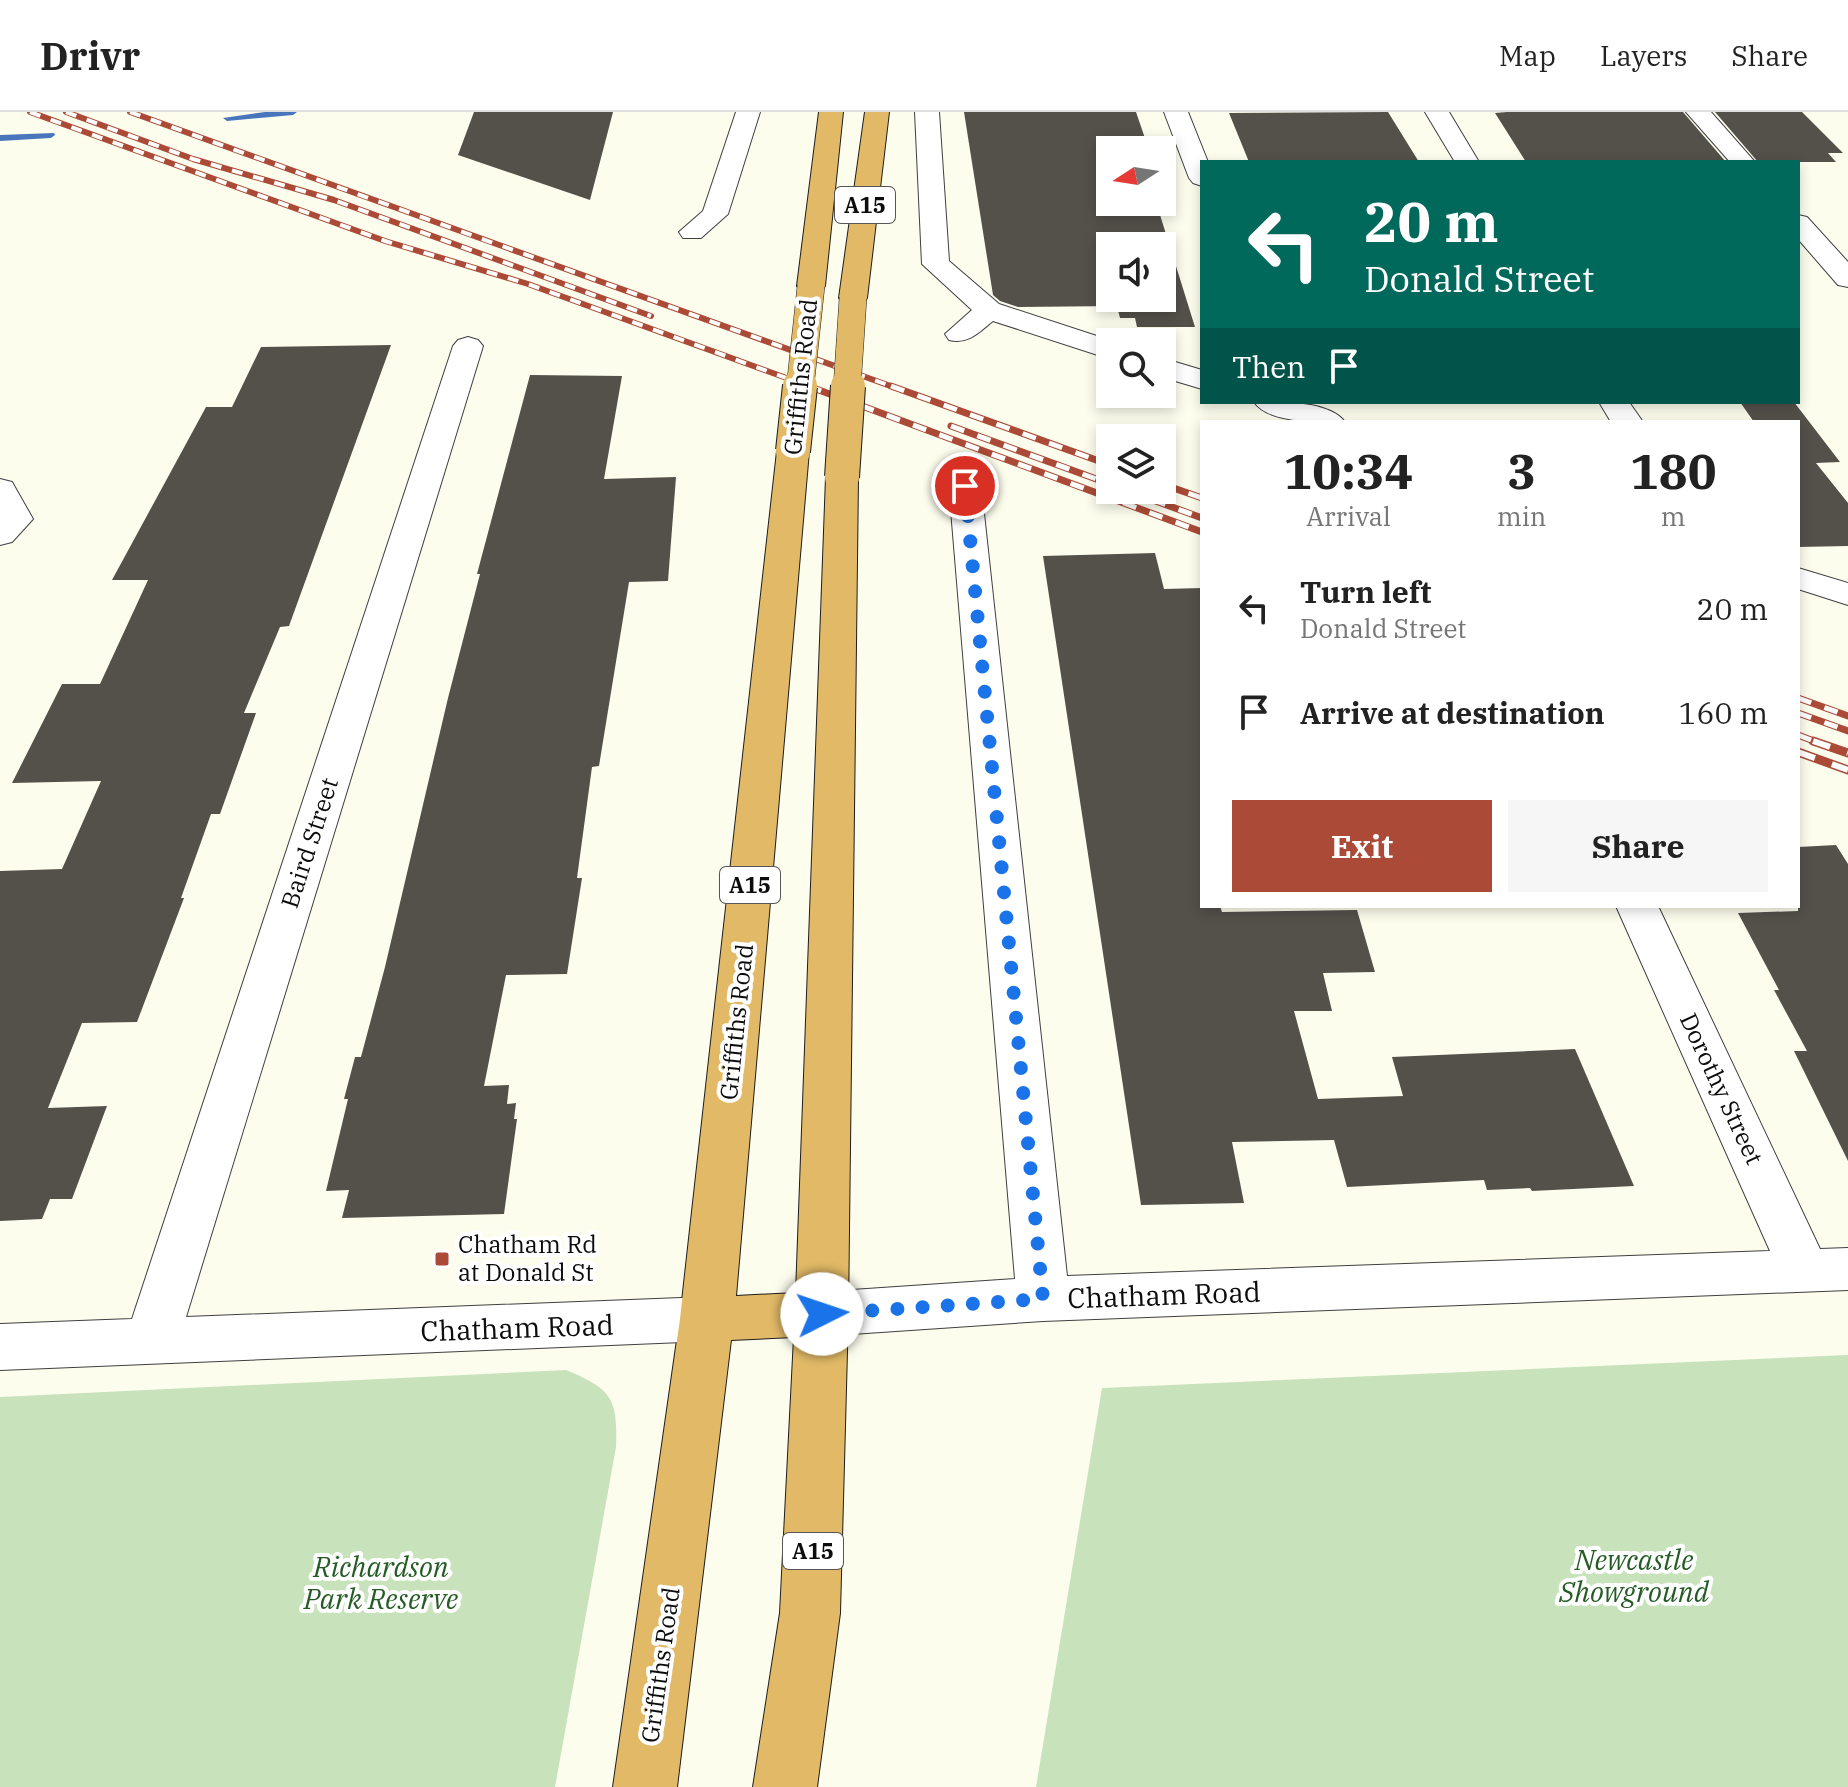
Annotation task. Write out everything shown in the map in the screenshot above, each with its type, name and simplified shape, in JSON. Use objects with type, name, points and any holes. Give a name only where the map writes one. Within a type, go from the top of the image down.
[{"type":"highway","name":"Griffiths Road","points":[[645,1787],[707,1319],[793,451],[831,112]]},
{"type":"highway","name":"Griffiths Road","points":[[785,1787],[810,1613],[822,1314],[842,477],[853,298],[877,112]]},
{"type":"highway","name":"Chatham Road","points":[[707,1319],[822,1314]]},
{"type":"street","points":[[692,232],[715,214],[748,112]]},
{"type":"street","points":[[927,112],[936,264],[989,310],[1096,345]]},
{"type":"street","points":[[1176,112],[1200,173]]},
{"type":"street","points":[[1437,112],[1466,160]]},
{"type":"street","points":[[1698,112],[1741,160]]},
{"type":"street","points":[[1800,225],[1847,276]]},
{"type":"street","points":[[1813,275],[1847,276]]},
{"type":"street","points":[[959,334],[989,310]]},
{"type":"street","name":"Baird Street","points":[[152,1341],[468,346]]},
{"type":"street","points":[[1176,372],[1200,379]]},
{"type":"street","points":[[1280,404],[1324,420]]},
{"type":"street","points":[[965,486],[1043,1299]]},
{"type":"street","points":[[0,489],[16,519],[0,535]]},
{"type":"street","points":[[1800,579],[1848,594]]},
{"type":"street","name":"Dorothy Street","points":[[1638,908],[1827,1270]]},
{"type":"street","name":"Chatham Road","points":[[822,1314],[1043,1299],[1827,1270]]},
{"type":"street","name":"Chatham Road","points":[[0,1347],[707,1319]]},
{"type":"green space","name":"Newcastle Showground","points":[[1848,1355],[1848,1787],[1036,1787],[1102,1388]]},
{"type":"green space","name":"Richardson Park Reserve","points":[[566,1370],[593,1383],[609,1397],[615,1417],[616,1447],[555,1787],[0,1787],[0,1397]]},
{"type":"building","points":[[474,112],[613,112],[590,200],[458,155]]},
{"type":"building","points":[[964,112],[1136,112],[1144,136],[1096,136],[1096,216],[1160,216],[1165,232],[1096,232],[1096,306],[1018,307],[993,295]]},
{"type":"building","points":[[1388,112],[1418,160],[1248,160],[1229,113]]},
{"type":"building","points":[[1683,112],[1724,160],[1525,160],[1495,113]]},
{"type":"building","points":[[1715,112],[1802,112],[1843,153],[1828,153],[1836,162],[1756,160]]},
{"type":"building","points":[[1176,266],[1195,327],[1137,327],[1135,318],[1120,318],[1118,312],[1176,312]]},
{"type":"building","points":[[391,345],[289,626],[280,627],[244,713],[256,713],[220,814],[211,814],[181,898],[184,898],[137,1022],[82,1023],[48,1108],[107,1106],[72,1199],[50,1199],[42,1219],[0,1221],[0,871],[62,869],[101,781],[12,783],[62,684],[100,684],[148,580],[112,580],[206,407],[232,407],[261,347]]},
{"type":"building","points":[[530,375],[622,376],[604,479],[676,477],[668,581],[629,582],[599,766],[592,767],[577,878],[582,878],[567,974],[506,975],[484,1086],[509,1085],[507,1104],[516,1103],[514,1119],[517,1119],[504,1214],[342,1218],[349,1190],[326,1191],[348,1099],[344,1099],[355,1057],[361,1057],[385,967],[480,574],[477,574]]},
{"type":"building","points":[[1741,404],[1796,404],[1840,462],[1816,463],[1848,503],[1848,546],[1800,547],[1800,420],[1753,420]]},
{"type":"building","points":[[1155,553],[1164,589],[1200,588],[1200,908],[1221,908],[1222,912],[1357,910],[1375,972],[1323,973],[1332,1011],[1294,1011],[1318,1099],[1403,1096],[1392,1057],[1575,1049],[1634,1186],[1487,1190],[1484,1180],[1347,1187],[1334,1140],[1232,1142],[1244,1203],[1141,1205],[1043,556]]},
{"type":"building","points":[[1836,845],[1848,864],[1848,1161],[1794,1051],[1807,1051],[1738,913],[1798,911],[1800,847]]},
{"type":"waterway","points":[[227,118],[293,112]]},
{"type":"waterway","points":[[0,138],[51,135]]},
{"type":"railway","points":[[30,112],[385,241],[528,284],[814,388]]},
{"type":"railway","points":[[66,112],[193,159],[334,200],[651,316]]},
{"type":"railway","points":[[130,112],[896,388]]},
{"type":"railway","points":[[808,386],[1200,531]]},
{"type":"railway","points":[[891,386],[1096,460]]},
{"type":"railway","points":[[951,426],[1096,479]]},
{"type":"railway","points":[[1176,489],[1200,497]]},
{"type":"railway","points":[[1164,504],[1200,517]]},
{"type":"railway","points":[[1800,699],[1848,716]]},
{"type":"railway","points":[[1800,714],[1848,731]]},
{"type":"railway","points":[[1800,736],[1819,743]]},
{"type":"railway","points":[[1813,741],[1848,753]]},
{"type":"railway","points":[[1800,753],[1848,770]]},
{"type":"place","name":"Chatham Rd at Donald St","points":[[442,1259]]},
{"type":"route","points":[[822,1314],[1043,1299],[965,486]]}]
